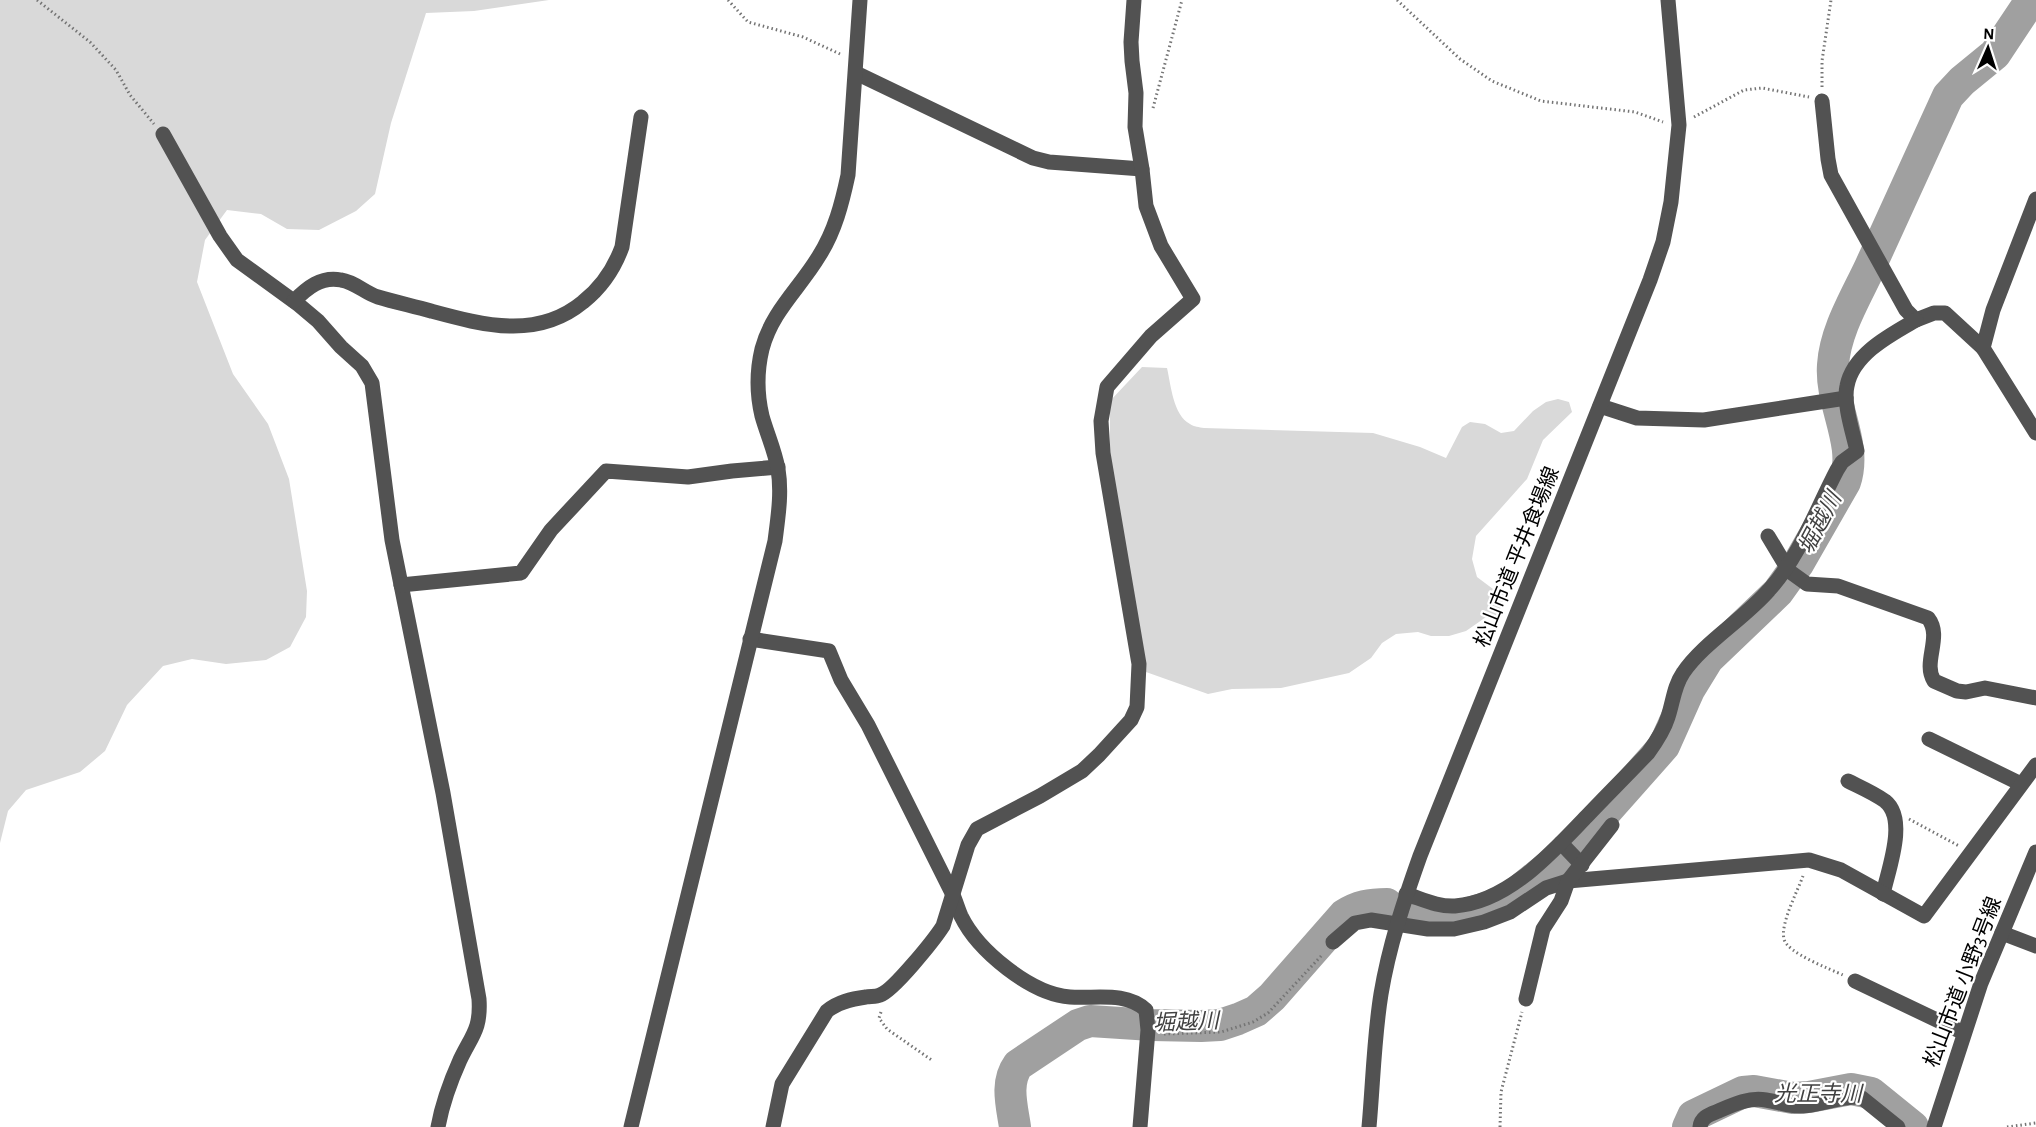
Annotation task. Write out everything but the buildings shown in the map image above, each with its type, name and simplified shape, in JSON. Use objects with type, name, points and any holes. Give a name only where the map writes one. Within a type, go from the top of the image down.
[{"type":"street","points":[[631,1127],[775,541],[780,489],[778,467],[759,404],[761,357],[770,328],[780,308],[818,257],[829,237],[842,202],[848,175],[860,0]]},
{"type":"street","points":[[773,1127],[782,1084],[827,1011],[848,1000],[881,995],[896,982],[943,926],[968,845],[977,829],[1082,771],[1131,720],[1137,707],[1139,664],[1103,453],[1101,421],[1107,387],[1151,336],[1192,299],[1161,246],[1146,206],[1135,127],[1136,93],[1131,62],[1134,0]]},
{"type":"street","name":"松山市道 平井食場線","points":[[1369,1127],[1381,994],[1396,924],[1420,856],[1650,280],[1663,242],[1671,202],[1679,125],[1668,0]]},
{"type":"street","points":[[856,67],[1033,158],[1049,162],[1142,169]]},
{"type":"street","points":[[1822,101],[1828,159],[1832,175],[1906,310],[1916,320]]},
{"type":"street","points":[[294,301],[312,284],[340,279],[378,297],[474,322],[527,326],[549,322],[574,309],[592,295],[605,280],[616,264],[622,247],[641,117]]},
{"type":"street","points":[[163,134],[220,236],[237,260],[318,321],[362,366],[372,383],[392,540],[443,793],[472,951],[480,1014],[478,1028],[453,1078],[438,1127]]},
{"type":"street","points":[[1983,348],[1993,310],[2036,198]]},
{"type":"street","points":[[1406,894],[1442,906],[1458,906],[1502,891],[1522,878],[1562,844],[1648,753],[1659,738],[1668,718],[1675,690],[1683,673],[1702,652],[1767,592],[1792,573],[1848,457],[1857,451],[1840,399],[1850,377],[1867,353],[1884,339],[1916,320],[1934,313],[1945,313],[1983,348],[2036,433]]},
{"type":"street","points":[[1600,406],[1637,418],[1704,420],[1840,399]]},
{"type":"street","points":[[401,585],[521,573],[551,530],[606,471],[688,477],[778,467]]},
{"type":"street","points":[[1768,536],[1792,573],[1807,584],[1838,586],[1928,618],[1935,630],[1931,671],[1939,684],[1957,691],[1966,692],[1985,688],[2036,698]]},
{"type":"street","points":[[750,639],[829,651],[841,680],[868,725],[962,917],[993,956],[1032,985],[1068,997],[1129,1000],[1140,1004],[1146,1010],[1148,1027],[1140,1127]]},
{"type":"street","points":[[1929,739],[2021,784]]},
{"type":"street","points":[[1333,942],[1355,923],[1371,920],[1428,929],[1454,929],[1485,922],[1510,912],[1546,888],[1568,881],[1809,860],[1841,870],[1924,916],[2036,765]]},
{"type":"street","points":[[1848,781],[1886,802],[1895,815],[1896,836],[1882,894]]},
{"type":"street","points":[[1526,999],[1543,929],[1561,901],[1578,861],[1612,825]]},
{"type":"street","points":[[1562,844],[1578,861]]},
{"type":"street","name":"松山市道 小野3号線","points":[[1934,1127],[1981,983],[2036,852]]},
{"type":"street","points":[[2002,933],[2036,946]]},
{"type":"street","points":[[1855,981],[1964,1033]]},
{"type":"street","points":[[1700,1127],[1700,1123],[1707,1116],[1740,1102],[1766,1100],[1786,1106],[1799,1106],[1854,1097],[1863,1098],[1898,1127]]},
{"type":"path","points":[[37,0],[90,42],[110,63],[130,95],[163,134]]},
{"type":"path","points":[[728,0],[748,21],[803,37],[856,67]]},
{"type":"path","points":[[1152,115],[1156,91],[1182,0]]},
{"type":"path","points":[[1397,0],[1460,59],[1492,81],[1541,101],[1635,112],[1656,121],[1679,125],[1744,90],[1762,88],[1822,101],[1822,60],[1831,0]]},
{"type":"path","points":[[1895,815],[1903,815],[1971,852]]},
{"type":"path","points":[[1809,860],[1784,926],[1784,939],[1789,947],[1799,954],[1855,981]]},
{"type":"path","points":[[1148,1027],[1221,1032],[1253,1022],[1268,1013],[1333,942]]},
{"type":"path","points":[[881,995],[883,1004],[879,1018],[887,1029],[933,1061]]},
{"type":"path","points":[[1500,1127],[1502,1092],[1526,999]]},
{"type":"path","points":[[2007,1127],[2036,1123]]},
{"type":"shaded area","points":[[0,0],[549,0],[474,11],[426,13],[391,123],[375,194],[356,211],[319,230],[287,229],[261,214],[227,210],[205,240],[197,282],[233,374],[268,424],[289,479],[307,591],[306,617],[290,647],[266,660],[226,664],[192,659],[163,666],[127,705],[105,751],[80,772],[26,790],[8,811],[0,843]]},
{"type":"shaded area","points":[[1142,367],[1167,368],[1176,407],[1184,420],[1195,426],[1373,433],[1420,447],[1446,458],[1462,427],[1470,422],[1485,424],[1501,433],[1514,431],[1533,411],[1546,402],[1558,399],[1569,402],[1572,412],[1543,440],[1527,479],[1476,536],[1472,559],[1477,577],[1493,589],[1506,594],[1497,617],[1489,615],[1466,631],[1449,636],[1431,636],[1418,632],[1396,634],[1382,643],[1371,658],[1349,673],[1281,688],[1232,689],[1208,694],[1146,672],[1110,456],[1110,401]]},
{"type":"waterway","name":"堀越川","points":[[1417,911],[1448,917],[1489,907],[1511,897],[1579,842],[1664,746],[1689,690],[1708,659],[1778,592],[1798,564],[1845,482],[1848,467],[1846,438],[1833,380],[1835,352],[1847,314],[1948,96],[1962,81],[1995,54],[2031,0]]},
{"type":"waterway","name":"堀越川","points":[[1015,1127],[1011,1087],[1018,1065],[1078,1025],[1090,1021],[1201,1026],[1220,1025],[1238,1019],[1256,1011],[1272,997],[1344,915],[1364,906],[1387,904]]},
{"type":"waterway","name":"光正寺川","points":[[1688,1127],[1693,1116],[1743,1092],[1754,1091],[1793,1098],[1851,1089],[1871,1093],[1913,1127]]}]
